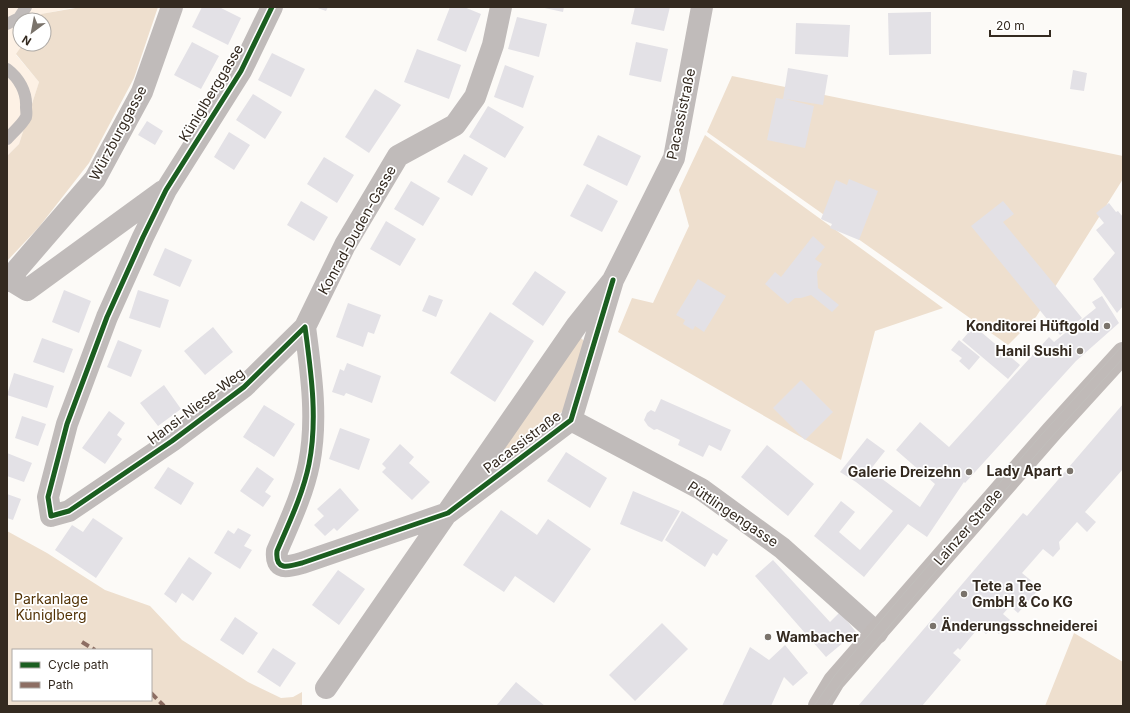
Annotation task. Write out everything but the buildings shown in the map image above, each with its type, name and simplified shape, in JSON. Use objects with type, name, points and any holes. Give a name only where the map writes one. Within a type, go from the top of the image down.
[{"type":"main road","name":"Lainzer Straße","points":[[819,706],[834,681],[1047,437],[1123,353]]},
{"type":"street","name":"Würzburggasse","points":[[8,280],[95,179],[142,92],[172,7]]},
{"type":"street","name":"Küniglberggasse","points":[[166,190],[241,71],[272,7]]},
{"type":"street","name":"Konrad-Duden-Gasse","points":[[305,327],[345,245],[398,156],[455,125],[475,97],[493,44],[501,7]]},
{"type":"street","name":"Pacassistraße","points":[[448,513],[571,420],[613,280],[674,158],[702,7]]},
{"type":"street","points":[[8,280],[27,290],[166,190]]},
{"type":"street","name":"Hansi-Niese-Weg","points":[[166,190],[143,236],[107,317],[67,424],[48,498],[51,516],[69,511],[172,441],[244,387],[305,327]]},
{"type":"street","name":"Pacassistraße","points":[[326,688],[577,325],[613,280]]},
{"type":"street","points":[[305,327],[313,392],[314,431],[309,465],[301,492],[277,551],[276,558],[279,563],[283,566],[290,566],[302,563],[448,513]]},
{"type":"street","name":"Püttlingengasse","points":[[571,420],[701,489],[782,548],[877,633]]},
{"type":"lane","points":[[7,24],[19,18],[26,7]]},
{"type":"lane","points":[[7,69],[22,86],[27,100],[26,116],[20,126],[7,139]]},
{"type":"shaded area","points":[[7,7],[76,7],[52,12],[12,12],[12,52],[18,52],[16,55],[39,82],[19,144],[7,156]]},
{"type":"green space","points":[[81,7],[158,7],[134,78],[89,163],[39,227],[7,261],[7,156],[19,144],[39,82],[16,54],[17,52],[52,52],[52,12]]},
{"type":"green space","points":[[732,76],[1123,156],[1123,179],[1036,317],[1008,345],[707,132]]},
{"type":"green space","points":[[705,135],[943,308],[875,331],[841,460],[618,332],[632,298],[653,303],[689,226],[679,190]]},
{"type":"green space","points":[[578,335],[584,341],[563,411],[510,450],[505,450],[501,445]]},
{"type":"green space","name":"Parkanlage Küniglberg","points":[[7,531],[47,553],[105,590],[150,606],[182,640],[248,682],[281,698],[293,697],[302,692],[302,706],[7,706]]},
{"type":"green space","points":[[1074,633],[1123,662],[1123,706],[1045,706]]},
{"type":"tram line","points":[[814,706],[835,675],[900,598],[1042,434],[1123,345]]},
{"type":"tram line","points":[[825,706],[843,681],[970,531],[1123,358]]},
{"type":"marked path","points":[[82,642],[93,649]]},
{"type":"marked path","points":[[152,694],[164,706]]},
{"type":"cycle path","points":[[272,7],[241,71],[166,190],[107,317],[67,424],[48,497],[51,516],[69,511],[172,441],[244,387],[305,327],[313,396],[312,447],[303,486],[277,551],[278,562],[280,565],[292,566],[302,563],[448,513],[571,420],[613,280]]},
{"type":"place","name":"Konditorei Hüftgold","points":[[1107,326]]},
{"type":"place","name":"Hanil Sushi","points":[[1080,351]]},
{"type":"place","name":"Lady Apart","points":[[1070,471]]},
{"type":"place","name":"Galerie Dreizehn","points":[[969,472]]},
{"type":"place","name":"Tete a Tee GmbH & Co KG","points":[[964,594]]},
{"type":"place","name":"Änderungsschneiderei","points":[[933,626]]},
{"type":"place","name":"Wambacher","points":[[768,637]]}]
